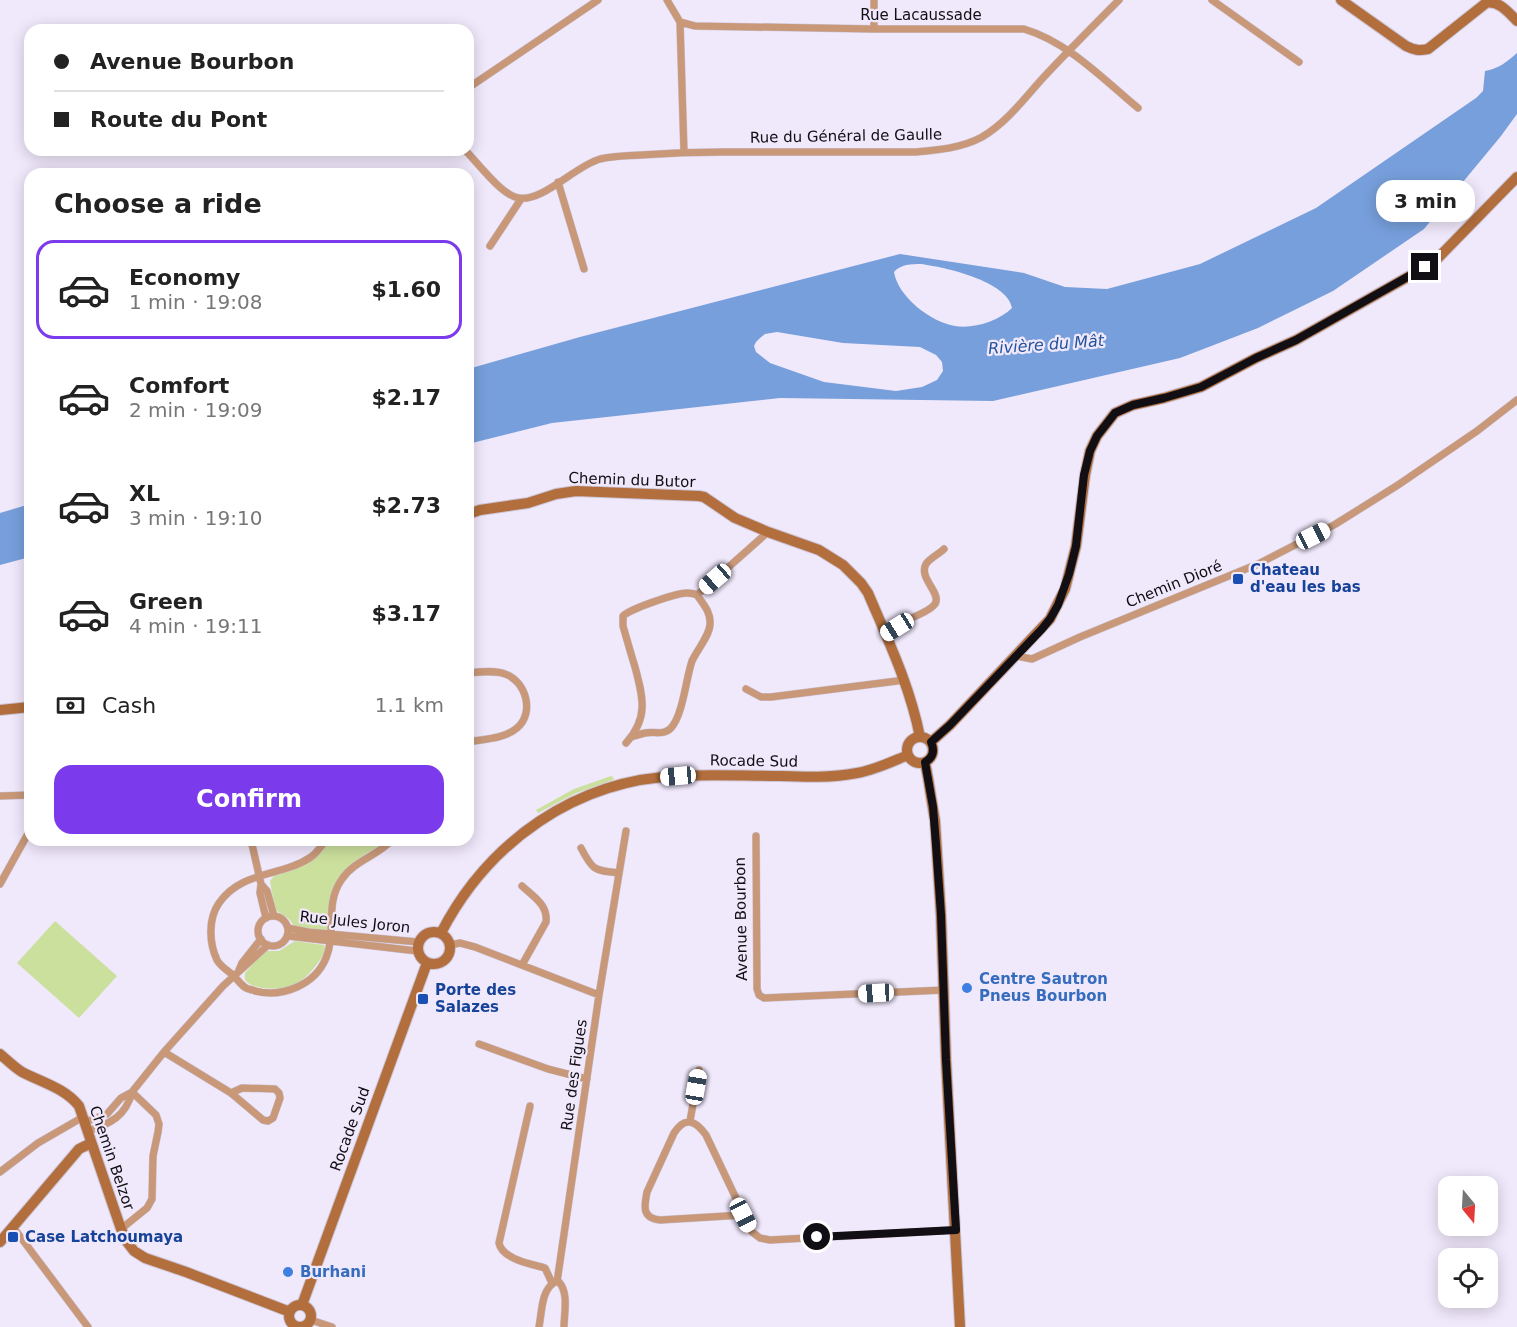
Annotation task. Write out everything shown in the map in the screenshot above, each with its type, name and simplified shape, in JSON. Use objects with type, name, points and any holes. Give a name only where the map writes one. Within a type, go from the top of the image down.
[{"type":"main road","points":[[1341,0],[1406,46],[1421,51],[1436,44],[1486,3],[1492,1],[1503,7],[1514,18]]},
{"type":"main road","points":[[931,742],[950,725],[1050,619],[1065,588],[1076,546],[1084,475],[1090,451],[1097,436],[1115,413],[1133,405],[1201,387],[1296,340],[1413,274],[1436,260],[1517,177]]},
{"type":"main road","name":"Chemin du Butor","points":[[474,512],[528,503],[556,494],[576,491],[694,495],[704,497],[735,518],[819,550],[843,565],[868,593],[905,680],[920,737]]},
{"type":"main road","points":[[0,710],[24,708]]},
{"type":"main road","points":[[924,737],[931,742],[933,754],[925,762],[914,762],[908,755],[907,748],[912,740],[924,737]]},
{"type":"main road","name":"Rocade Sud","points":[[441,933],[474,882],[517,837],[566,805],[599,791],[653,778],[678,776],[815,777],[855,773],[873,769],[908,755]]},
{"type":"main road","points":[[925,762],[934,821],[941,915],[960,1327]]},
{"type":"main road","points":[[430,932],[441,933],[450,945],[449,955],[442,962],[428,963],[419,956],[418,947],[421,938],[430,932]]},
{"type":"main road","name":"Rocade Sud","points":[[302,1305],[428,963]]},
{"type":"main road","name":"Chemin Belzor","points":[[0,1054],[20,1071],[70,1097],[79,1106],[121,1229],[134,1251],[145,1258],[196,1275],[290,1312]]},
{"type":"main road","points":[[0,1242],[79,1149],[91,1143]]},
{"type":"main road","points":[[302,1305],[310,1310],[310,1320],[303,1326],[296,1326],[291,1322],[290,1312],[293,1307],[302,1305]]},
{"type":"street","points":[[474,84],[598,0]]},
{"type":"street","points":[[667,0],[681,22],[684,153]]},
{"type":"street","points":[[874,0],[874,29]]},
{"type":"street","name":"Rue du Général de Gaulle","points":[[521,199],[539,194],[584,165],[608,157],[684,153],[915,152],[962,145],[982,137],[999,125],[1119,0]]},
{"type":"street","points":[[1212,0],[1299,62]]},
{"type":"street","name":"Rue Lacaussade","points":[[681,22],[695,26],[1024,29],[1068,51],[1138,108]]},
{"type":"street","points":[[471,156],[504,191],[521,199],[490,246]]},
{"type":"street","points":[[558,182],[584,269]]},
{"type":"street","name":"Chemin Dioré","points":[[1016,656],[1032,658],[1258,564],[1334,525],[1398,485],[1477,431],[1517,400]]},
{"type":"street","points":[[697,595],[768,532]]},
{"type":"street","points":[[885,634],[936,602],[924,569],[926,563],[944,549]]},
{"type":"street","points":[[688,593],[697,595],[707,609],[711,627],[693,660],[674,724],[662,733],[646,732],[629,740],[640,720],[642,696],[623,626],[623,616],[631,610],[677,595],[688,593]]},
{"type":"street","points":[[474,673],[495,672],[514,679],[526,697],[526,709],[519,726],[508,733],[474,741]]},
{"type":"street","points":[[746,689],[761,697],[771,697],[905,680]]},
{"type":"street","points":[[0,796],[24,795]]},
{"type":"street","name":"Rue des Figues","points":[[554,1283],[626,831]]},
{"type":"street","name":"Avenue Bourbon","points":[[756,836],[757,989],[759,995],[764,999],[944,990]]},
{"type":"street","points":[[0,884],[24,841]]},
{"type":"street","points":[[252,846],[261,884],[267,891],[270,917]]},
{"type":"street","points":[[322,846],[311,857],[244,882],[231,890],[218,904],[211,923],[212,943],[218,962],[237,973],[246,988],[264,993],[283,993],[301,986],[315,975],[326,959],[332,938],[330,920],[336,889],[350,870],[384,846]]},
{"type":"street","points":[[581,848],[589,864],[597,870],[619,873]]},
{"type":"street","points":[[522,886],[547,914],[546,922],[522,965]]},
{"type":"street","points":[[270,917],[283,919],[288,932],[282,943],[268,945],[261,939],[258,929],[262,921],[270,917]]},
{"type":"street","name":"Rue Jules Joron","points":[[288,932],[418,947]]},
{"type":"street","points":[[237,973],[261,939]]},
{"type":"street","points":[[450,945],[460,943],[599,995]]},
{"type":"street","points":[[0,1172],[39,1143],[107,1113],[120,1098],[132,1092],[164,1052],[237,973],[268,945]]},
{"type":"street","points":[[479,1044],[548,1069],[587,1078]]},
{"type":"street","points":[[164,1052],[231,1093],[263,1120],[268,1121],[273,1118],[280,1098],[277,1090],[242,1088],[231,1093]]},
{"type":"street","points":[[690,1121],[699,1071]]},
{"type":"street","points":[[121,1229],[147,1208],[152,1199],[153,1156],[159,1124],[156,1115],[132,1092]]},
{"type":"street","points":[[530,1106],[499,1243],[500,1248],[506,1254],[545,1268],[554,1283]]},
{"type":"street","points":[[743,1215],[660,1220],[647,1216],[645,1211],[647,1192],[674,1133],[683,1123],[690,1121],[695,1123],[706,1135],[743,1215],[752,1232],[760,1238],[770,1240],[956,1230]]},
{"type":"street","points":[[13,1227],[88,1327]]},
{"type":"street","points":[[539,1327],[543,1300],[548,1287],[559,1282],[563,1287],[565,1298],[564,1327]]},
{"type":"street","points":[[310,1320],[332,1327]]},
{"type":"green space","points":[[611,776],[613,780],[576,793],[538,813],[536,810],[574,789]]},
{"type":"green space","points":[[325,846],[379,846],[358,860],[339,878],[333,890],[329,927],[326,931],[295,927],[289,919],[277,911],[270,881],[282,872],[310,862]]},
{"type":"green space","points":[[55,921],[117,976],[79,1018],[17,963]]},
{"type":"green space","points":[[295,941],[324,945],[326,951],[302,980],[287,987],[272,989],[257,987],[246,981],[245,973],[262,953],[279,951]]},
{"type":"water","name":"Rivière du Mât","points":[[1517,53],[1517,114],[1424,229],[1333,291],[1258,328],[1180,358],[993,401],[780,398],[552,423],[474,442],[474,367],[580,337],[900,254],[1024,273],[1065,287],[1107,289],[1200,264],[1316,208],[1476,98],[1483,91],[1485,71],[1506,62]],"holes":[[[910,264],[944,268],[988,283],[1008,298],[1012,308],[1007,313],[978,325],[962,327],[946,324],[917,307],[902,290],[894,272]],[[777,332],[843,343],[920,347],[936,355],[942,362],[943,371],[937,380],[922,387],[896,391],[824,382],[770,363],[756,352],[754,346],[765,334]]]},
{"type":"water","points":[[24,506],[24,559],[0,565],[0,513]]},
{"type":"place","name":"Chateau d'eau les bas","points":[[1238,579]]},
{"type":"place","name":"Centre Sautron Pneus Bourbon","points":[[967,988]]},
{"type":"place","name":"Porte des Salazes","points":[[423,999]]},
{"type":"place","name":"Case Latchoumaya","points":[[13,1237]]},
{"type":"place","name":"Burhani","points":[[288,1272]]},
{"type":"route","points":[[817,1237],[956,1230],[946,1060],[941,915],[933,807],[925,762],[933,754],[931,742],[1042,629],[1058,605],[1076,546],[1084,475],[1090,451],[1097,436],[1115,413],[1133,405],[1201,387],[1296,340],[1425,267]]}]
